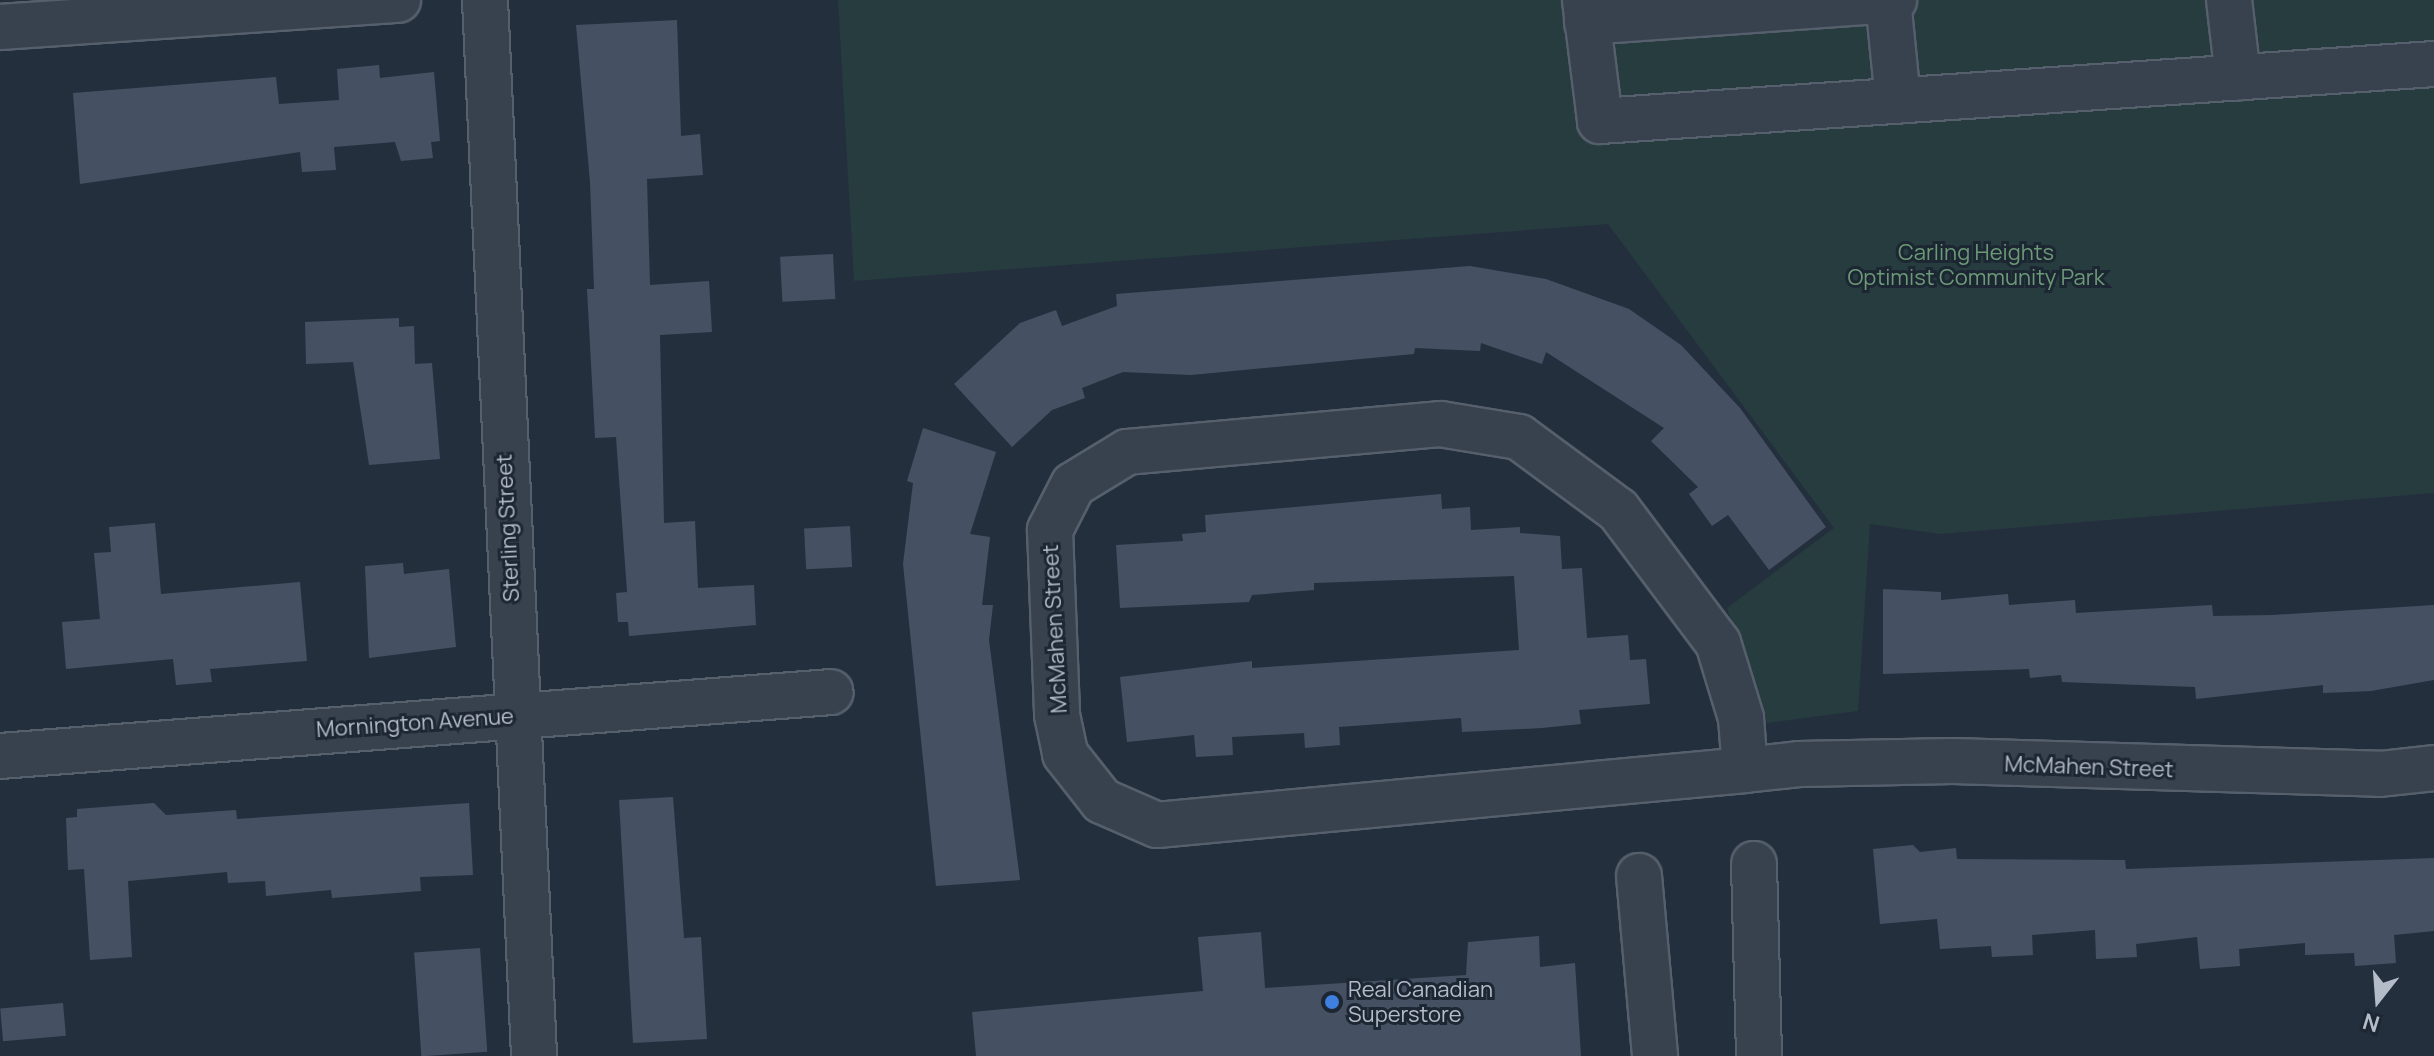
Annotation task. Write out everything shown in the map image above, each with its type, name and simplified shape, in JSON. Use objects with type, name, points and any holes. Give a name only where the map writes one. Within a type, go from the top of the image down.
[{"type":"street","points":[[0,27],[398,0]]},
{"type":"street","name":"Sterling Street","points":[[485,0],[534,1056]]},
{"type":"street","points":[[1898,101],[1890,0],[1586,11],[1600,121],[1898,101],[2238,77],[2434,64]]},
{"type":"street","points":[[2229,0],[2238,77]]},
{"type":"street","name":"McMahen Street","points":[[1745,770],[1741,718],[1718,643],[1618,510],[1519,437],[1440,424],[1127,452],[1073,485],[1050,530],[1057,715],[1065,754],[1102,801],[1157,825],[1745,770],[1953,761],[2365,774],[2434,768]]},
{"type":"street","name":"Mornington Avenue","points":[[0,756],[831,692]]},
{"type":"street","points":[[1754,864],[1759,1056]]},
{"type":"street","points":[[1639,876],[1655,1056]]},
{"type":"green space","name":"Carling Heights Optimist Community Park","points":[[838,0],[2434,0],[2434,493],[1940,534],[1870,524],[1858,711],[1767,723],[1727,608],[1834,528],[1608,224],[854,281]]},
{"type":"building","points":[[677,20],[681,136],[700,134],[703,175],[647,179],[650,285],[709,281],[712,332],[660,335],[664,523],[695,521],[698,588],[754,585],[756,625],[629,636],[628,622],[618,622],[616,593],[627,592],[616,437],[595,438],[587,289],[594,289],[590,182],[576,25]]},
{"type":"building","points":[[379,65],[380,78],[434,72],[440,141],[431,142],[433,158],[401,161],[395,142],[334,147],[336,170],[302,172],[300,152],[80,184],[73,93],[276,77],[279,104],[339,100],[337,69]]},
{"type":"building","points":[[833,254],[835,299],[782,302],[780,257]]},
{"type":"building","points":[[1470,266],[1546,279],[1629,309],[1681,345],[1740,408],[1826,527],[1769,570],[1728,515],[1712,526],[1689,494],[1698,487],[1651,441],[1664,428],[1546,352],[1542,364],[1481,343],[1480,351],[1415,348],[1414,354],[1191,375],[1123,372],[1082,388],[1085,398],[1052,410],[1012,447],[954,384],[1020,323],[1056,310],[1062,326],[1117,306],[1116,294]]},
{"type":"building","points":[[399,318],[399,327],[414,326],[415,364],[432,363],[440,459],[369,465],[353,362],[306,364],[305,322]]},
{"type":"building","points":[[923,428],[996,452],[970,534],[990,537],[982,605],[993,605],[989,640],[1020,880],[936,886],[903,564],[913,483],[907,481]]},
{"type":"building","points":[[1441,494],[1442,509],[1470,507],[1471,530],[1520,527],[1520,533],[1560,536],[1562,569],[1582,568],[1587,638],[1628,635],[1630,660],[1646,659],[1650,704],[1579,710],[1581,724],[1542,728],[1462,732],[1461,718],[1339,727],[1340,745],[1305,748],[1304,733],[1232,737],[1233,755],[1196,757],[1194,735],[1127,742],[1120,677],[1252,661],[1252,668],[1519,650],[1514,576],[1314,583],[1314,590],[1252,595],[1249,602],[1120,608],[1116,545],[1183,541],[1182,534],[1206,532],[1205,515]]},
{"type":"building","points":[[155,523],[161,594],[300,582],[307,661],[210,669],[212,682],[176,685],[173,659],[66,669],[62,622],[100,619],[94,553],[111,552],[109,527]]},
{"type":"building","points":[[850,526],[852,567],[806,569],[804,528]]},
{"type":"building","points":[[403,563],[404,574],[449,569],[456,647],[369,658],[365,566]]},
{"type":"building","points":[[1883,589],[1941,592],[1941,600],[2008,594],[2009,605],[2075,600],[2076,613],[2212,605],[2213,616],[2272,615],[2434,605],[2434,680],[2371,691],[2323,693],[2323,685],[2196,699],[2195,687],[2062,682],[2061,675],[2030,678],[2029,669],[1883,674]]},
{"type":"building","points":[[673,797],[684,938],[701,937],[707,1039],[633,1043],[619,800]]},
{"type":"building","points":[[154,803],[166,815],[236,810],[237,819],[469,803],[473,875],[420,877],[421,891],[332,898],[331,890],[266,896],[265,881],[228,883],[227,872],[128,881],[132,957],[90,960],[84,869],[68,870],[66,818],[77,817],[77,809]]},
{"type":"building","points":[[1913,845],[1920,852],[1956,848],[1957,859],[2125,860],[2126,869],[2434,858],[2434,931],[2394,935],[2396,963],[2355,966],[2354,953],[2305,955],[2305,943],[2239,949],[2240,966],[2200,969],[2197,937],[2136,944],[2137,957],[2096,959],[2095,930],[2032,935],[2033,955],[1992,957],[1991,946],[1940,949],[1937,919],[1880,924],[1873,849]]},
{"type":"building","name":"Real Canadian Superstore","points":[[1261,932],[1265,988],[1466,975],[1468,942],[1539,936],[1540,967],[1575,963],[1581,1056],[976,1056],[972,1012],[1203,991],[1198,937]]},
{"type":"building","points":[[480,948],[487,1052],[421,1056],[414,953]]},
{"type":"building","points":[[63,1003],[66,1036],[3,1041],[0,1008]]},
{"type":"place","name":"Real Canadian Superstore","points":[[1332,1002]]}]
